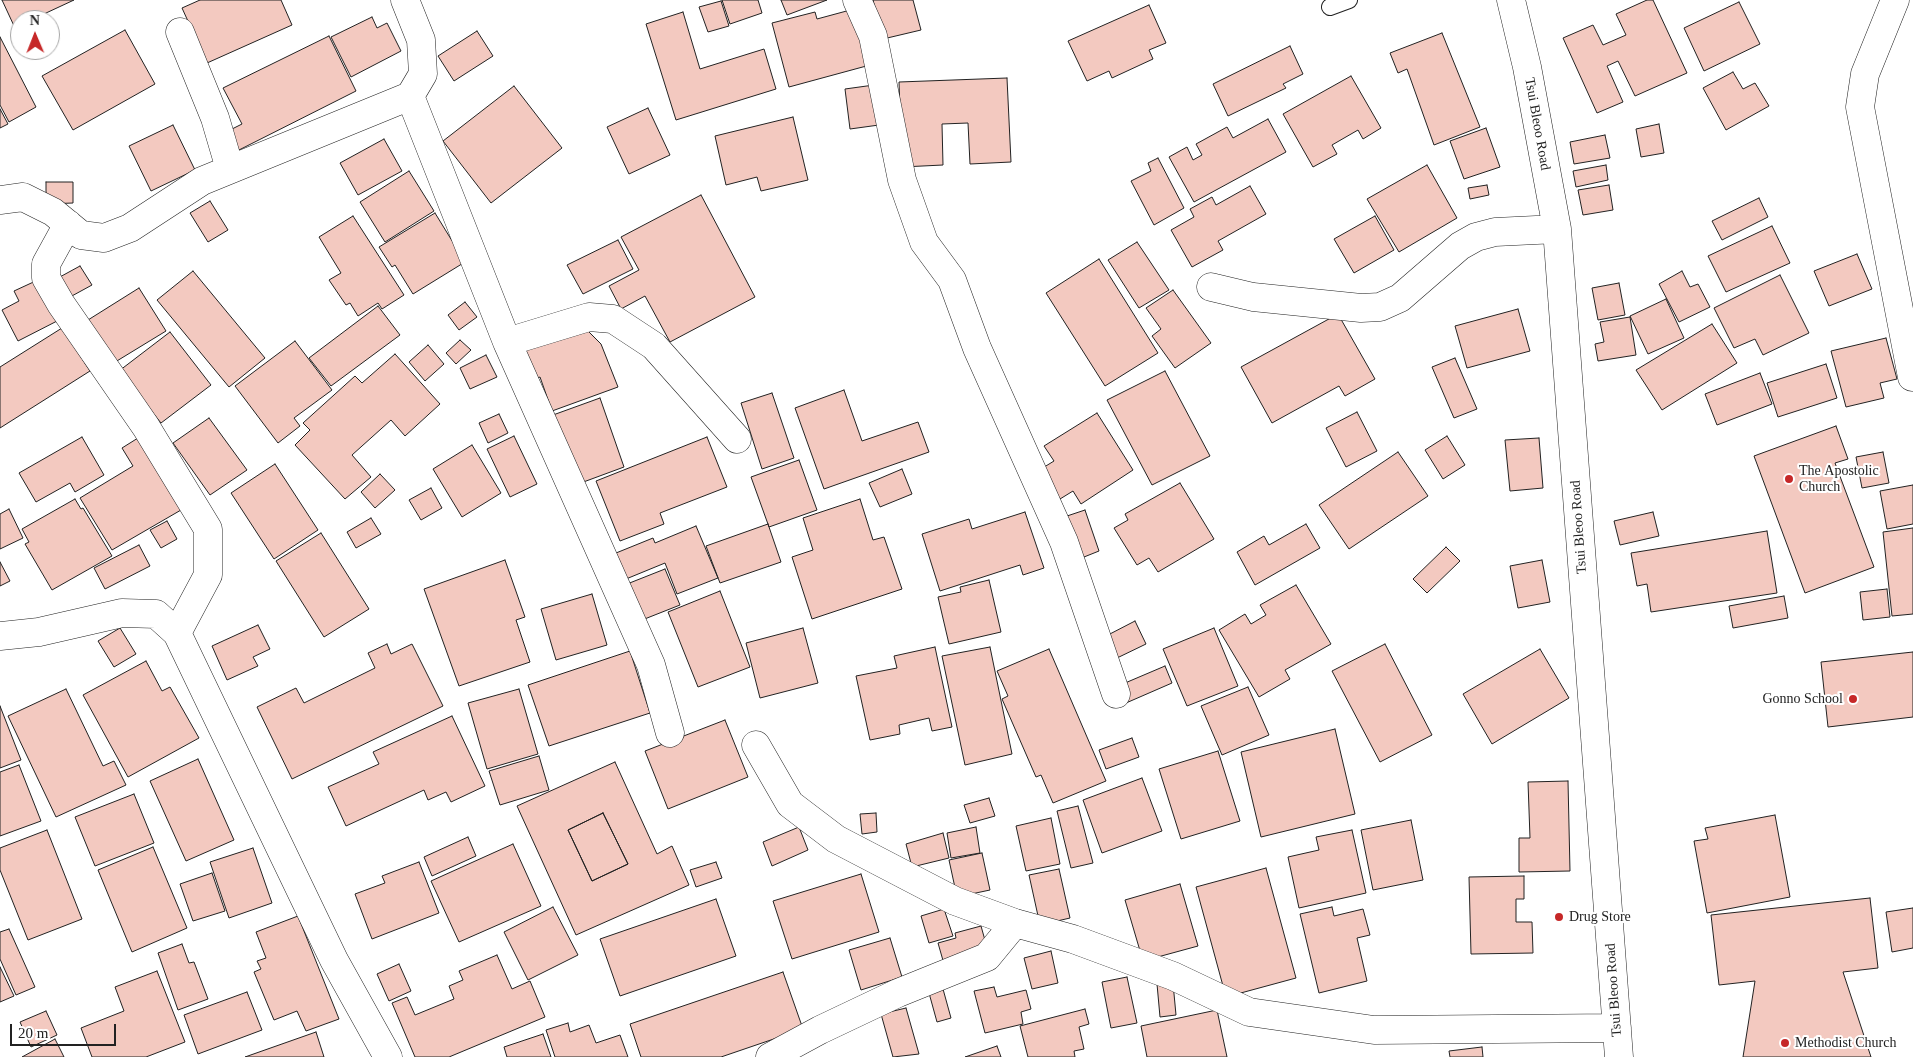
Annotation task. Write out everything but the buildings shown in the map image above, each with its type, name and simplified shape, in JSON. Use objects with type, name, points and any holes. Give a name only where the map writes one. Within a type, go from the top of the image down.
[{"type":"street","points":[[0,200],[23,197],[54,212],[81,235],[104,238],[130,228],[202,181],[410,96],[423,74],[421,40],[405,0]]},
{"type":"street","points":[[857,0],[873,36],[902,180],[924,242],[952,280],[976,348],[1064,542],[1116,694]]},
{"type":"street","name":"Tsui Bleoo Road","points":[[1511,0],[1527,67],[1557,229],[1619,1057]]},
{"type":"street","points":[[1895,0],[1866,74],[1860,107],[1912,377]]},
{"type":"street","points":[[180,32],[215,118],[230,169]]},
{"type":"street","points":[[410,96],[507,342],[650,665],[670,733]]},
{"type":"street","points":[[68,224],[46,264],[46,278],[61,304],[146,427],[208,529],[208,575],[177,633]]},
{"type":"street","points":[[1212,287],[1253,296],[1361,308],[1380,307],[1400,298],[1460,246],[1476,237],[1495,232],[1557,229]]},
{"type":"street","points":[[507,342],[589,317],[614,319],[654,346],[737,439]]},
{"type":"street","points":[[0,636],[38,632],[122,613],[156,614],[177,633],[334,960],[388,1057]]},
{"type":"street","points":[[756,745],[790,804],[836,839],[955,901],[1015,923],[1074,939],[1172,976],[1249,1012],[1374,1030],[1617,1028]]},
{"type":"street","points":[[770,1057],[898,992],[987,957],[1015,923]]},
{"type":"lane","points":[[1330,7],[1349,0]]},
{"type":"place","name":"The Apostolic Church","points":[[1789,479]]},
{"type":"place","name":"Gonno School","points":[[1853,699]]},
{"type":"place","name":"Drug Store","points":[[1559,917]]},
{"type":"place","name":"Methodist Church","points":[[1785,1043]]}]
